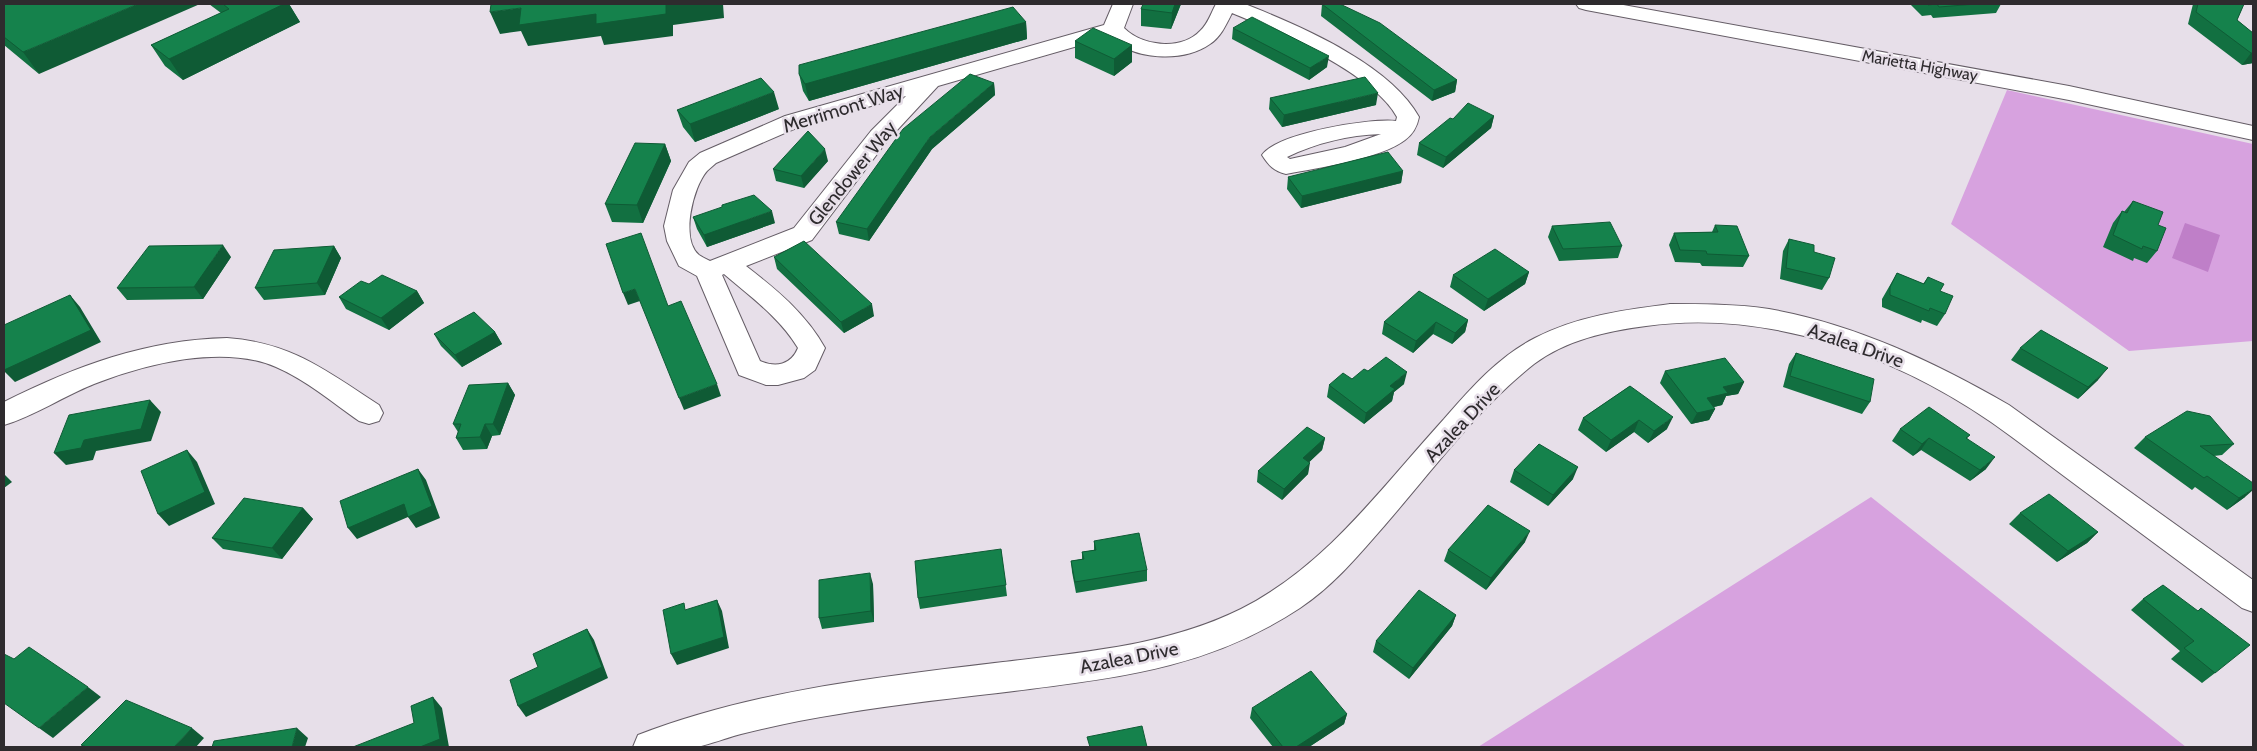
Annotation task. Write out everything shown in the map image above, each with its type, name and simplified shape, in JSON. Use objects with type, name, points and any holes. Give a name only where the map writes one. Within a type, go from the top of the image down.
[{"type":"main road","points":[[1123,4],[1113,29],[1127,41],[1153,49],[1180,49],[1203,40],[1209,34],[1227,4],[1276,23],[1323,45],[1352,64],[1401,104],[1408,117],[1404,129]]},
{"type":"main road","name":"Marietta Highway","points":[[1586,4],[2070,93],[2253,133]]},
{"type":"main road","name":"Marietta Highway","points":[[1678,4],[2083,77],[2253,114]]},
{"type":"main road","name":"Merrimont Way","points":[[719,268],[688,260],[679,241],[676,226],[685,190],[697,167],[708,158],[793,121],[1113,29]]},
{"type":"main road","name":"Glendower Way","points":[[719,268],[803,234],[879,136],[931,82]]},
{"type":"main road","name":"Azalea Drive","points":[[650,747],[724,722],[816,702],[1138,659],[1193,644],[1244,624],[1290,597],[1334,563],[1475,403],[1531,352],[1556,338],[1590,327],[1649,314],[1709,312],[1772,319],[1837,335],[1908,362],[1954,385],[1999,413],[2253,598]]},
{"type":"main road","points":[[4,414],[64,384],[131,360],[167,352],[207,347],[244,349],[271,354],[294,364],[369,413]]},
{"type":"shaded area","points":[[2007,90],[2253,144],[2253,341],[2129,351],[1951,224]]},
{"type":"shaded area","points":[[2185,223],[2220,235],[2208,272],[2172,258]]},
{"type":"shaded area","points":[[1871,497],[2186,747],[1478,747]]},
{"type":"building","points":[[4,4],[138,4],[23,52],[4,37]]},
{"type":"building","points":[[223,4],[284,4],[169,59],[151,45],[229,9]]},
{"type":"building","points":[[491,4],[666,4],[666,14],[596,24],[596,14],[519,25],[521,8],[490,12]]},
{"type":"building","points":[[1143,4],[1175,4],[1172,13],[1141,9]]},
{"type":"building","points":[[1322,4],[1340,4],[1380,23],[1457,80],[1434,90]]},
{"type":"building","points":[[1937,4],[1976,4],[1939,7]]},
{"type":"building","points":[[2198,4],[2244,4],[2237,20],[2253,33],[2253,53],[2196,12]]},
{"type":"building","points":[[1013,7],[1026,22],[805,84],[799,74],[799,65]]},
{"type":"building","points":[[1252,17],[1329,56],[1310,68],[1233,28]]},
{"type":"building","points":[[1093,28],[1132,45],[1114,59],[1075,41]]},
{"type":"building","points":[[970,74],[994,83],[930,137],[867,229],[836,222],[903,129]]},
{"type":"building","points":[[1365,77],[1378,93],[1284,115],[1270,98]]},
{"type":"building","points":[[761,78],[774,92],[690,124],[677,110]]},
{"type":"building","points":[[1468,103],[1494,116],[1446,157],[1419,143],[1450,118],[1453,119]]},
{"type":"building","points":[[808,131],[825,149],[801,176],[773,169]]},
{"type":"building","points":[[635,143],[665,144],[637,205],[605,204]]},
{"type":"building","points":[[1388,152],[1403,171],[1302,196],[1288,177]]},
{"type":"building","points":[[754,195],[772,211],[704,235],[693,217],[722,207],[722,205]]},
{"type":"building","points":[[2133,201],[2163,212],[2158,225],[2166,228],[2157,251],[2143,246],[2142,249],[2113,235],[2122,211],[2127,213]]},
{"type":"building","points":[[1610,222],[1622,246],[1563,249],[1552,226]]},
{"type":"building","points":[[1715,225],[1737,226],[1749,256],[1707,254],[1706,251],[1680,250],[1674,233],[1718,232]]},
{"type":"building","points":[[641,233],[668,306],[681,301],[717,384],[679,398],[635,289],[623,293],[606,244]]},
{"type":"building","points":[[1789,239],[1814,245],[1814,252],[1835,258],[1829,278],[1786,268]]},
{"type":"building","points":[[804,241],[872,304],[841,322],[774,257]]},
{"type":"building","points":[[223,245],[194,287],[117,288],[149,246]]},
{"type":"building","points":[[334,246],[317,283],[255,288],[274,250]]},
{"type":"building","points":[[1495,249],[1529,272],[1488,299],[1453,275]]},
{"type":"building","points":[[1897,273],[1924,284],[1928,277],[1944,284],[1940,291],[1953,296],[1945,314],[1930,308],[1929,311],[1890,295],[1890,287]]},
{"type":"building","points":[[382,275],[417,291],[381,318],[339,297],[361,281],[369,284]]},
{"type":"building","points":[[1419,291],[1468,320],[1455,333],[1436,322],[1416,341],[1384,322]]},
{"type":"building","points":[[70,295],[91,330],[4,370],[4,325]]},
{"type":"building","points":[[474,312],[495,332],[455,355],[434,334]]},
{"type":"building","points":[[2041,330],[2108,368],[2088,387],[2020,348]]},
{"type":"building","points":[[1796,353],[1874,379],[1870,402],[1790,376]]},
{"type":"building","points":[[1386,357],[1407,372],[1390,386],[1395,389],[1366,413],[1329,385],[1343,373],[1352,379],[1364,369],[1368,371]]},
{"type":"building","points":[[1725,358],[1744,382],[1723,387],[1728,393],[1707,398],[1715,409],[1697,413],[1665,371]]},
{"type":"building","points":[[508,383],[493,424],[485,424],[480,437],[456,438],[461,424],[453,424],[469,385]]},
{"type":"building","points":[[1630,386],[1673,417],[1654,431],[1639,420],[1611,440],[1583,418]]},
{"type":"building","points":[[150,400],[141,429],[84,440],[81,448],[54,453],[69,415]]},
{"type":"building","points":[[1929,407],[1970,435],[1966,438],[1995,457],[1980,470],[1929,438],[1922,444],[1900,429]]},
{"type":"building","points":[[2187,411],[2210,416],[2234,444],[2200,446],[2253,483],[2253,489],[2239,498],[2207,476],[2204,478],[2145,437]]},
{"type":"building","points":[[1307,427],[1325,438],[1303,458],[1310,463],[1284,489],[1258,471]]},
{"type":"building","points":[[1539,444],[1578,467],[1553,495],[1514,470]]},
{"type":"building","points":[[187,450],[205,492],[158,514],[141,471]]},
{"type":"building","points":[[418,469],[432,506],[408,517],[404,504],[348,528],[340,501]]},
{"type":"building","points":[[2049,494],[2098,532],[2068,551],[2020,513]]},
{"type":"building","points":[[244,498],[303,508],[272,548],[212,538]]},
{"type":"building","points":[[1488,505],[1530,531],[1491,578],[1448,550]]},
{"type":"building","points":[[1139,533],[1147,570],[1075,582],[1071,561],[1084,559],[1082,552],[1096,550],[1094,541]]},
{"type":"building","points":[[1001,549],[1006,585],[918,598],[915,561]]},
{"type":"building","points":[[870,573],[871,611],[819,618],[819,580]]},
{"type":"building","points":[[2163,585],[2198,611],[2201,608],[2250,645],[2215,673],[2184,648],[2194,641],[2143,599]]},
{"type":"building","points":[[1419,590],[1456,615],[1413,668],[1376,641]]},
{"type":"building","points":[[717,600],[724,637],[671,654],[663,610],[684,603],[685,610]]},
{"type":"building","points":[[587,629],[602,667],[518,706],[510,680],[538,667],[533,654]]},
{"type":"building","points":[[29,647],[88,687],[39,728],[4,703],[4,654],[14,659]]},
{"type":"building","points":[[1311,671],[1347,714],[1296,747],[1283,747],[1252,708]]},
{"type":"building","points":[[433,697],[440,739],[420,747],[353,747],[414,723],[411,706]]},
{"type":"building","points":[[126,700],[192,728],[174,747],[87,747],[81,745]]},
{"type":"building","points":[[1142,726],[1147,747],[1090,747],[1087,737]]},
{"type":"building","points":[[297,728],[292,747],[212,747],[214,741]]}]
